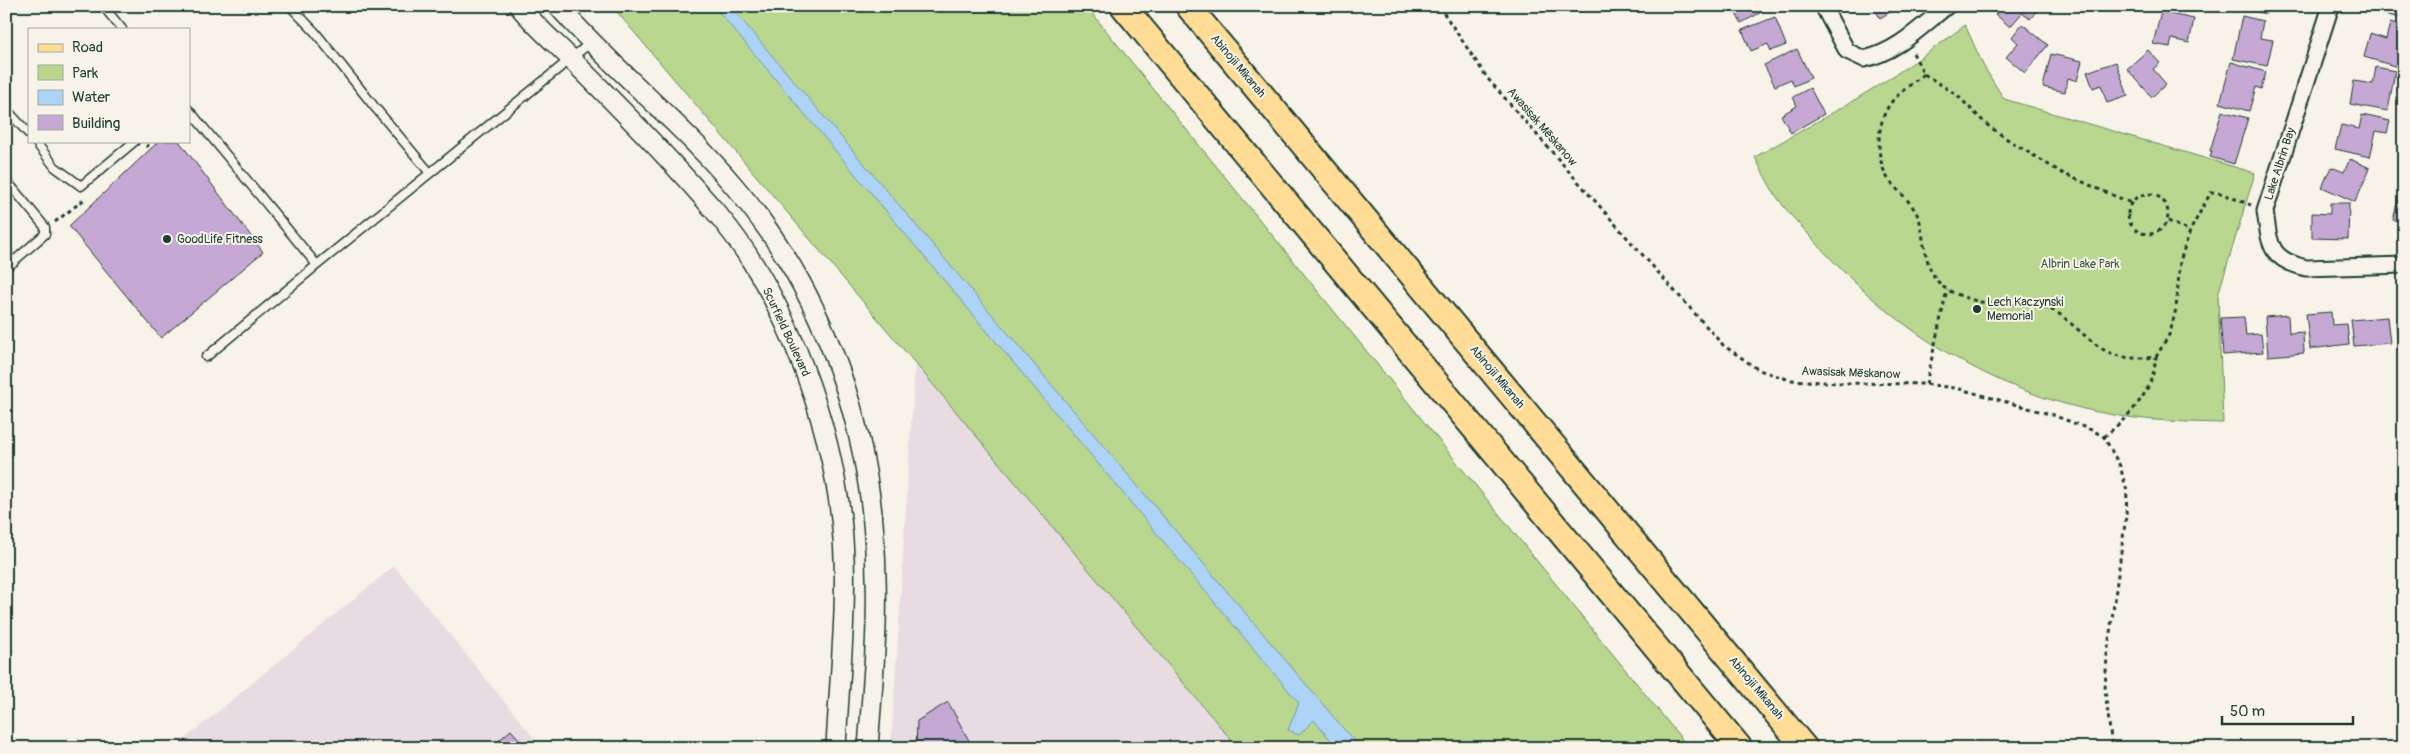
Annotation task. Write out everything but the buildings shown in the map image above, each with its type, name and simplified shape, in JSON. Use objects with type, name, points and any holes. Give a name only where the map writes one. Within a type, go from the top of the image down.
[{"type":"main road","points":[[1123,6],[1740,748]]},
{"type":"main road","name":"Abinojii Mikanah","points":[[1188,6],[1805,748]]},
{"type":"street","name":"Scurfield Boulevard","points":[[519,6],[539,30],[571,59],[632,121],[720,218],[767,290],[805,372],[830,451],[843,539],[844,602],[836,748]]},
{"type":"street","points":[[558,6],[590,43],[652,101],[732,184],[759,216],[795,274],[825,332],[839,365],[860,441],[874,530],[876,579],[868,748]]},
{"type":"street","points":[[1823,6],[1847,51],[1855,57],[1864,59],[1875,57],[1906,39],[1948,6]]},
{"type":"street","name":"Lake Albrin Bay","points":[[2331,6],[2266,211],[2271,244],[2279,259],[2306,268],[2404,265]]},
{"type":"lane","points":[[103,6],[121,28]]},
{"type":"lane","points":[[290,6],[315,32],[373,105],[430,172]]},
{"type":"lane","points":[[206,357],[317,264],[590,43]]},
{"type":"lane","points":[[6,109],[28,133]]},
{"type":"lane","points":[[190,111],[317,264]]},
{"type":"lane","points":[[36,142],[55,167],[80,186],[135,142]]},
{"type":"lane","points":[[6,180],[45,227],[45,234],[6,268]]},
{"type":"lane","points":[[6,253],[14,262]]},
{"type":"path","name":"Awasisak Mēskanow","points":[[1439,6],[1488,79],[1723,345],[1759,370],[1790,380],[1838,383],[1926,384],[1960,389],[2053,415],[2094,430],[2104,437]]},
{"type":"path","points":[[1906,39],[1924,74],[1957,95],[1986,124],[2062,173],[2130,203]]},
{"type":"path","points":[[1924,74],[1890,103],[1880,132],[1880,154],[1882,166],[1889,180],[1914,209],[1920,221],[1927,261],[1936,278],[1947,290],[1979,302],[1995,304],[2028,303],[2042,306],[2064,317],[2098,346],[2115,356],[2130,359],[2156,357]]},
{"type":"path","points":[[2112,748],[2105,688],[2107,654],[2126,516],[2126,491],[2120,466],[2104,437],[2122,422],[2148,390],[2155,371],[2156,357],[2170,332],[2176,309],[2180,261],[2190,231],[2212,192],[2220,193],[2266,211]]},
{"type":"path","points":[[2154,194],[2165,204],[2168,221],[2160,230],[2153,233],[2138,232],[2129,221],[2130,203],[2139,196],[2154,194]]},
{"type":"path","points":[[2168,221],[2190,231]]},
{"type":"path","points":[[1926,384],[1947,290]]},
{"type":"shaded area","points":[[915,363],[1238,748],[891,748]]},
{"type":"shaded area","points":[[394,566],[542,748],[174,748]]},
{"type":"green space","points":[[612,6],[1086,6],[1689,748],[1238,748]]},
{"type":"green space","name":"Albrin Lake Park","points":[[1965,25],[1984,67],[2004,99],[2255,173],[2218,295],[2223,423],[2133,418],[2080,408],[2041,397],[2003,382],[1967,364],[1932,344],[1868,295],[1839,267],[1775,195],[1755,157],[1889,79]]},
{"type":"water","points":[[714,6],[730,6],[1360,748],[1337,748],[1314,720],[1299,735],[1288,730],[1299,703]]},
{"type":"place","name":"GoodLife Fitness","points":[[167,239]]},
{"type":"place","name":"Lech Kaczynski Memorial","points":[[1977,309]]}]
